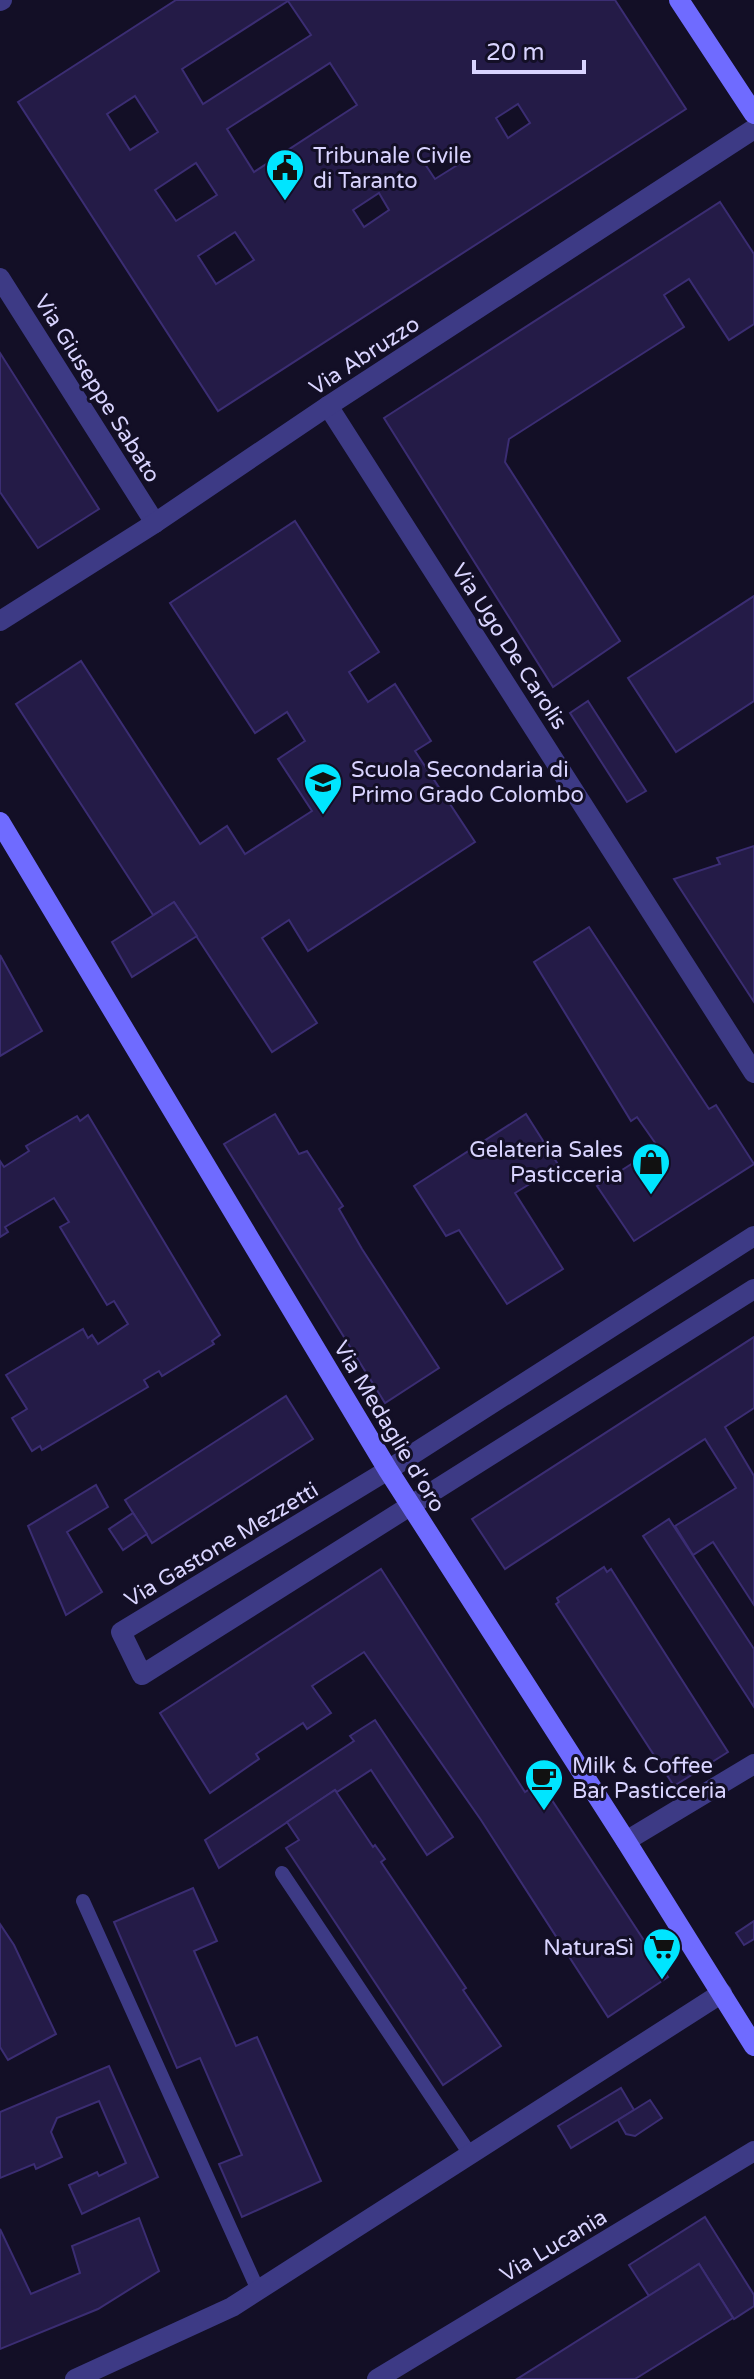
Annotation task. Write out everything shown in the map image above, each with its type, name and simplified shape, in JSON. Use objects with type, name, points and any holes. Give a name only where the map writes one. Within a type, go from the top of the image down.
[{"type":"main road","points":[[679,0],[754,114]]},
{"type":"main road","name":"Via Medaglie d'oro","points":[[0,822],[388,1470],[754,2046]]},
{"type":"street","name":"Via Abruzzo","points":[[0,621],[155,523],[328,406],[754,129]]},
{"type":"street","name":"Via Giuseppe Sabato","points":[[0,278],[155,523]]},
{"type":"street","name":"Via Ugo De Carolis","points":[[328,406],[754,1073]]},
{"type":"street","name":"Via Gastone Mezzetti","points":[[754,1236],[388,1470],[121,1632],[142,1675],[754,1289]]},
{"type":"street","points":[[626,1841],[754,1764]]},
{"type":"street","points":[[75,2379],[232,2307],[722,1993]]},
{"type":"street","name":"Via Lucania","points":[[377,2379],[754,2151]]},
{"type":"lane","points":[[282,1873],[470,2154]]},
{"type":"lane","points":[[83,1901],[258,2290]]},
{"type":"building","name":"Tribunale Civile di Taranto","points":[[176,0],[615,0],[686,109],[218,411],[18,102]],"holes":[[[288,1],[311,35],[203,104],[182,69]],[[330,63],[357,105],[254,172],[227,129]],[[135,96],[158,132],[130,150],[107,114]],[[518,104],[530,123],[508,138],[496,118]],[[448,149],[459,164],[435,179],[425,164]],[[196,163],[217,195],[176,221],[155,190]],[[379,193],[389,210],[364,227],[353,210]],[[235,232],[254,260],[216,284],[198,256]]]},
{"type":"building","points":[[720,202],[754,254],[754,324],[729,340],[689,279],[664,295],[684,327],[509,439],[505,462],[620,641],[553,687],[384,418]]},
{"type":"building","points":[[0,353],[99,509],[38,548],[0,492]]},
{"type":"building","points":[[295,521],[379,652],[349,672],[368,702],[395,684],[431,741],[415,751],[475,842],[308,951],[289,920],[262,938],[317,1023],[272,1052],[174,902],[153,915],[16,704],[81,661],[200,844],[227,826],[245,854],[312,811],[278,759],[305,741],[287,712],[255,733],[170,603]]},
{"type":"building","points":[[754,596],[754,701],[676,752],[628,678]]},
{"type":"building","points":[[588,701],[646,791],[627,802],[570,713]]},
{"type":"building","points":[[754,846],[754,1002],[674,879],[720,864],[717,858]]},
{"type":"building","points":[[174,902],[197,936],[132,977],[112,942]]},
{"type":"building","points":[[589,927],[709,1109],[716,1105],[754,1164],[634,1241],[597,1186],[658,1147],[637,1117],[631,1121],[534,962]]},
{"type":"building","points":[[0,955],[42,1031],[0,1056]]},
{"type":"building","points":[[275,1114],[299,1154],[307,1151],[343,1206],[339,1209],[362,1249],[439,1368],[385,1403],[224,1144]]},
{"type":"building","points":[[526,1114],[559,1166],[515,1193],[563,1269],[507,1304],[459,1230],[446,1236],[414,1186]]},
{"type":"building","points":[[88,1115],[220,1335],[212,1341],[214,1344],[162,1376],[159,1371],[144,1380],[148,1387],[42,1450],[40,1446],[32,1451],[12,1418],[27,1409],[6,1375],[83,1329],[88,1338],[92,1335],[98,1344],[128,1324],[114,1301],[107,1305],[60,1227],[69,1222],[54,1198],[5,1227],[8,1232],[0,1237],[0,1161],[4,1167],[29,1151],[26,1146],[77,1116],[80,1121]]},
{"type":"building","points":[[754,1337],[754,1408],[725,1427],[754,1476],[754,1605],[713,1542],[693,1555],[675,1526],[736,1488],[705,1439],[505,1569],[472,1519]]},
{"type":"building","points":[[286,1396],[313,1439],[152,1543],[125,1500]]},
{"type":"building","points":[[96,1485],[108,1507],[67,1532],[102,1592],[66,1615],[28,1526]]},
{"type":"building","points":[[133,1513],[147,1534],[123,1550],[109,1529]]},
{"type":"building","points":[[669,1519],[754,1649],[754,1707],[643,1536]]},
{"type":"building","points":[[604,1567],[607,1572],[611,1569],[728,1752],[674,1786],[556,1604],[559,1602],[557,1598]]},
{"type":"building","points":[[381,1569],[525,1792],[540,1782],[668,1977],[608,2017],[481,1820],[364,1652],[312,1686],[331,1713],[307,1729],[303,1723],[256,1754],[259,1759],[210,1793],[160,1713]]},
{"type":"building","points":[[375,1720],[453,1837],[427,1855],[371,1770],[337,1792],[335,1790],[219,1868],[205,1840],[354,1741],[350,1736]]},
{"type":"building","points":[[335,1790],[373,1847],[375,1845],[385,1859],[381,1862],[501,2046],[443,2085],[286,1848],[299,1840],[287,1822]]},
{"type":"building","points":[[193,1888],[217,1941],[194,1951],[236,2046],[257,2037],[321,2181],[242,2217],[219,2164],[242,2155],[200,2058],[177,2068],[114,1922]]},
{"type":"building","points":[[754,1921],[754,1939],[744,1945],[736,1933]]},
{"type":"building","points":[[0,1924],[14,1945],[56,2034],[8,2060],[0,2047]]},
{"type":"building","points":[[109,2066],[158,2177],[82,2214],[69,2185],[97,2172],[99,2176],[126,2163],[99,2101],[57,2118],[51,2132],[62,2157],[36,2169],[34,2164],[0,2178],[0,2112]]},
{"type":"building","points":[[621,2088],[634,2110],[571,2148],[558,2126]]},
{"type":"building","points":[[650,2100],[662,2118],[635,2136],[626,2134],[618,2120]]},
{"type":"building","points":[[705,2217],[754,2295],[754,2306],[734,2319],[699,2264],[649,2296],[629,2265]]},
{"type":"building","points":[[139,2218],[159,2271],[98,2309],[0,2349],[0,2229],[31,2294],[80,2273],[72,2246]]},
{"type":"building","points":[[699,2264],[733,2318],[635,2379],[517,2379]]},
{"type":"place","name":"Tribunale Civile di Taranto","points":[[285,202]]},
{"type":"place","name":"Scuola Secondaria di Primo Grado Colombo","points":[[323,816]]},
{"type":"place","name":"Gelateria Sales Pasticceria","points":[[651,1196]]},
{"type":"place","name":"Milk & Coffee Bar Pasticceria","points":[[544,1812]]},
{"type":"place","name":"NaturaSì","points":[[662,1981]]}]
